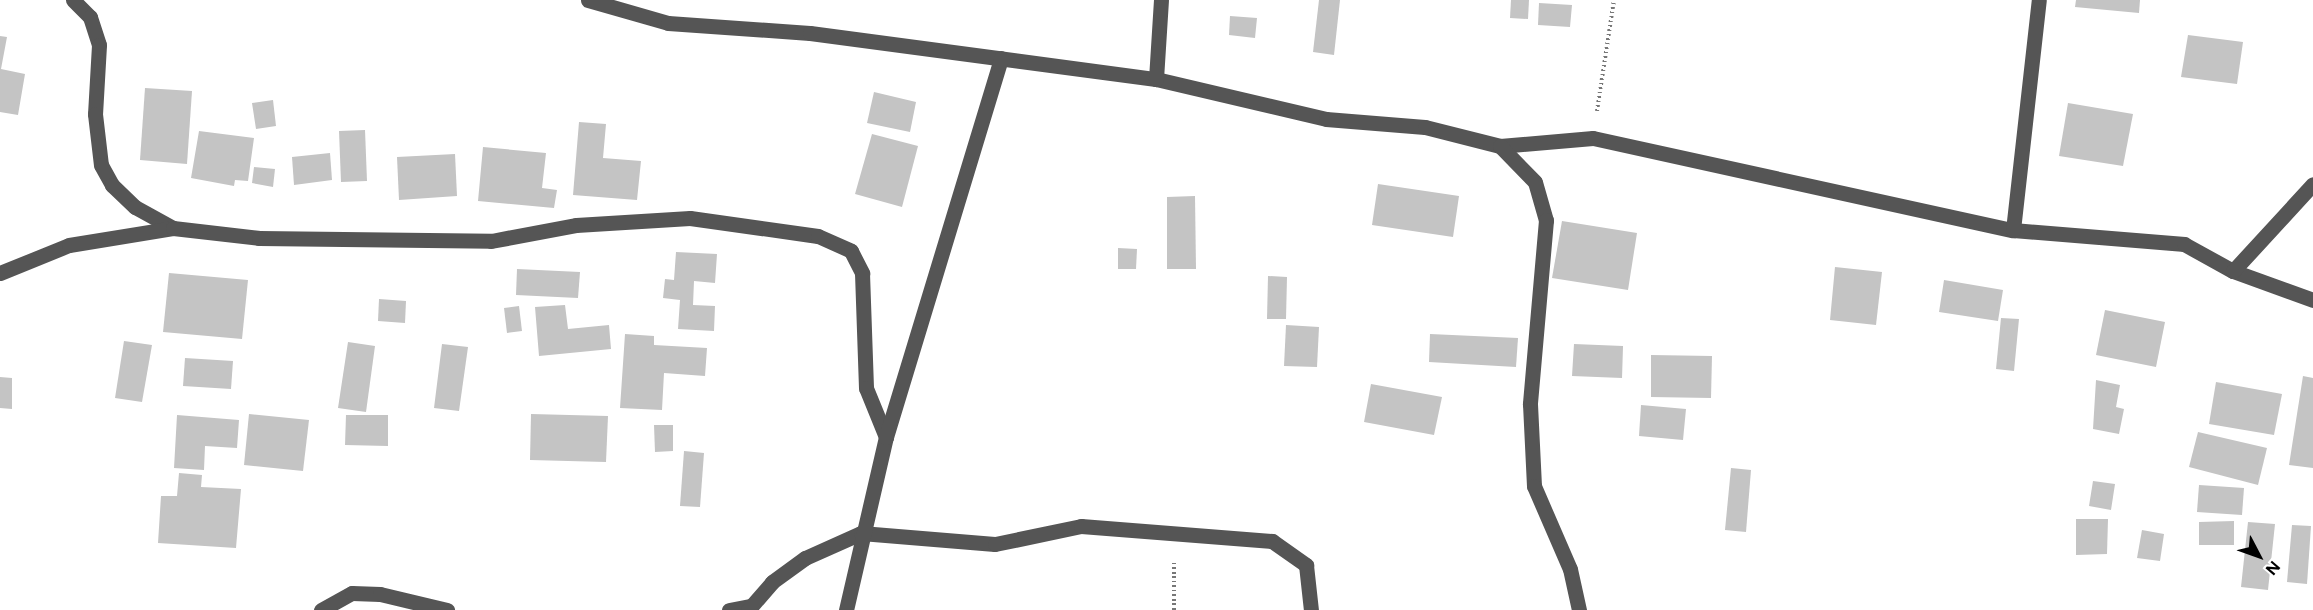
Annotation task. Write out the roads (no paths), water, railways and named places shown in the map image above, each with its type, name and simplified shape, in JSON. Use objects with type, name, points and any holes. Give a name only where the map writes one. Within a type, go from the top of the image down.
[{"type":"street","points":[[73,0],[90,17],[99,45],[95,114],[101,165],[112,185],[135,207],[173,228]]},
{"type":"street","points":[[588,0],[668,23],[810,33],[1156,79],[1326,119],[1425,127],[1500,146],[1593,138],[2013,230],[2184,244],[2233,271],[2313,300]]},
{"type":"street","points":[[1156,79],[1161,0]]},
{"type":"street","points":[[2013,230],[2038,0]]},
{"type":"street","points":[[846,610],[861,533],[886,437],[1001,58]]},
{"type":"street","points":[[1500,146],[1535,182],[1546,220],[1530,404],[1534,486],[1570,569],[1579,610]]},
{"type":"street","points":[[2233,271],[2313,184]]},
{"type":"street","points":[[0,273],[69,245],[173,228],[259,238],[491,241],[576,225],[690,218],[818,236],[851,251],[862,273],[866,388],[886,437]]},
{"type":"street","points":[[729,610],[749,608],[805,558],[861,533],[995,544],[1081,526],[1272,541],[1306,565],[1311,610]]},
{"type":"street","points":[[321,610],[352,593],[380,594],[447,610]]}]
